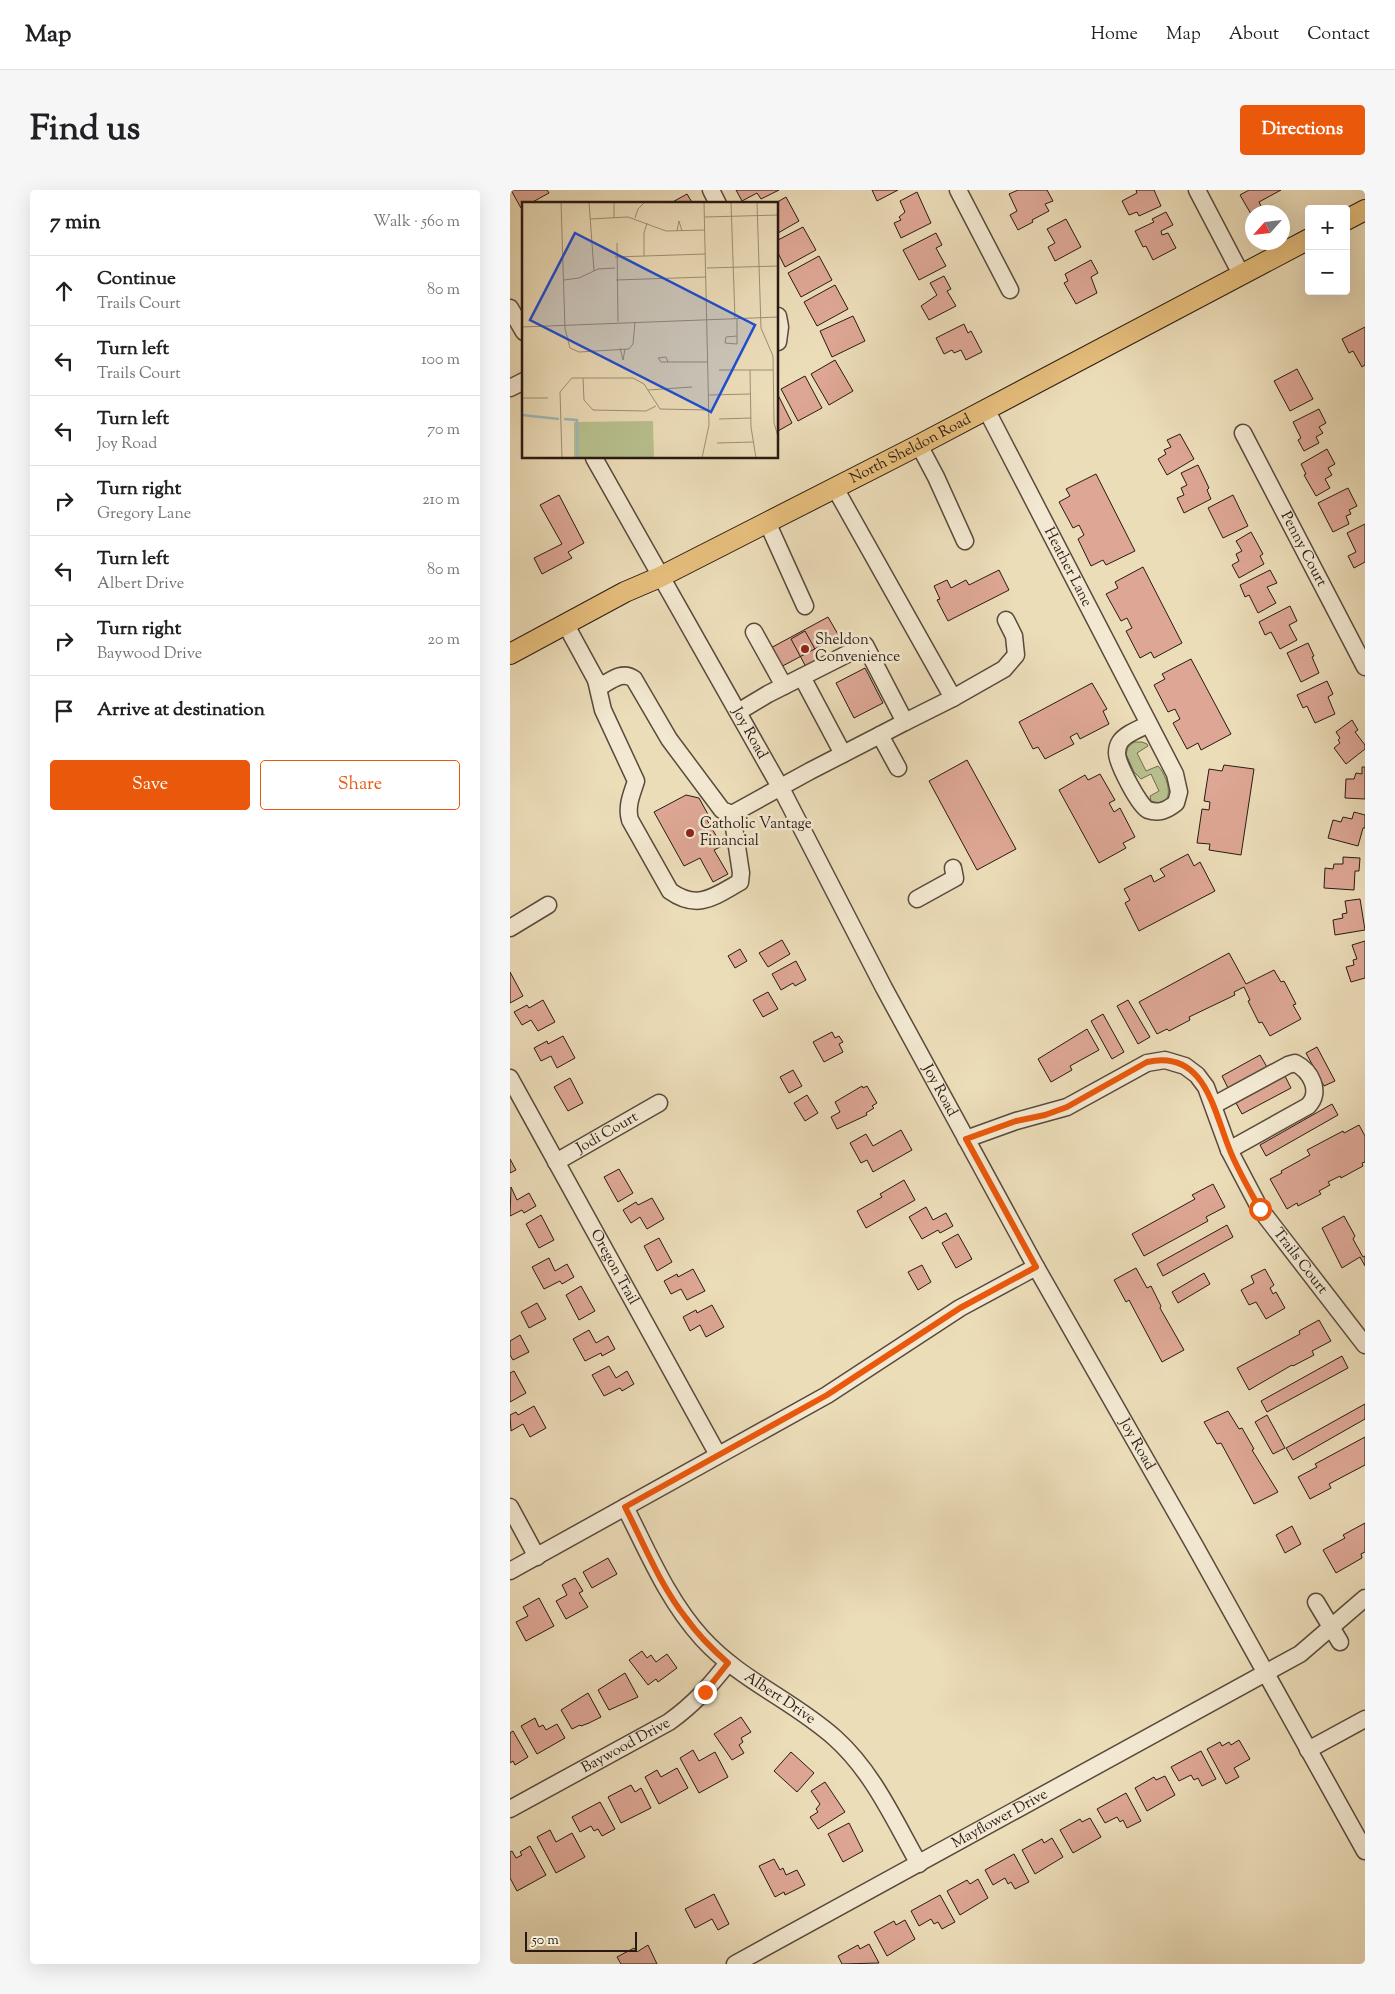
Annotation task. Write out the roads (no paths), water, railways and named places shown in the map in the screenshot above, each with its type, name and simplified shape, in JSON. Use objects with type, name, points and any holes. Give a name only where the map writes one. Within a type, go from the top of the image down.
[{"type":"main road","name":"North Sheldon Road","points":[[510,654],[625,592],[660,577],[918,445],[1305,241]]},
{"type":"street","points":[[712,190],[717,202]]},
{"type":"street","points":[[958,190],[1010,290]]},
{"type":"street","points":[[1196,190],[1241,274]]},
{"type":"street","points":[[510,308],[522,329]]},
{"type":"street","points":[[779,322],[779,334]]},
{"type":"street","points":[[510,388],[522,382]]},
{"type":"street","name":"Heather Lane","points":[[986,409],[1175,774],[1179,792],[1176,804],[1167,810],[1156,812],[1146,809],[1140,801],[1119,763],[1116,751],[1121,740],[1149,724]]},
{"type":"street","name":"Penny Court","points":[[1243,433],[1365,666]]},
{"type":"street","points":[[918,445],[936,477],[965,541]]},
{"type":"street","name":"Joy Road","points":[[595,459],[780,787],[884,988],[1036,1267],[1365,1851]]},
{"type":"street","points":[[835,488],[953,698]]},
{"type":"street","points":[[767,522],[805,606]]},
{"type":"street","points":[[732,814],[780,787],[953,698],[1004,669],[1016,655],[1014,636],[1006,620]]},
{"type":"street","points":[[566,625],[596,680],[602,710],[636,781],[628,812],[630,820],[670,891],[677,896],[700,902],[706,901],[740,882],[741,873],[732,814]]},
{"type":"street","points":[[754,632],[784,686]]},
{"type":"street","points":[[738,712],[865,644],[905,722]]},
{"type":"street","points":[[596,680],[603,685],[619,676],[629,675],[634,678],[668,739],[722,810],[732,814]]},
{"type":"street","points":[[802,677],[843,754]]},
{"type":"street","points":[[880,735],[898,768]]},
{"type":"street","points":[[917,899],[955,878],[953,868]]},
{"type":"street","points":[[510,928],[548,906]]},
{"type":"street","name":"Trails Court","points":[[966,1139],[1016,1121],[1045,1115],[1067,1107],[1088,1097],[1136,1067],[1156,1060],[1174,1062],[1185,1066],[1197,1075],[1206,1087],[1229,1150],[1260,1209],[1360,1328],[1365,1345]]},
{"type":"street","points":[[1214,1105],[1288,1064],[1295,1063],[1302,1067],[1312,1080],[1315,1092],[1314,1100],[1308,1106],[1229,1150]]},
{"type":"street","name":"Oregon Trail","points":[[510,1078],[718,1455]]},
{"type":"street","name":"Jodi Court","points":[[556,1162],[659,1103]]},
{"type":"street","points":[[510,1570],[827,1395],[960,1308],[1036,1267]]},
{"type":"street","points":[[510,1507],[537,1556]]},
{"type":"street","name":"Albert Drive","points":[[625,1507],[670,1594],[700,1637],[728,1663],[821,1726],[849,1752],[876,1787],[919,1864]]},
{"type":"street","points":[[1265,1672],[1300,1654],[1365,1598]]},
{"type":"street","points":[[1316,1602],[1340,1642]]},
{"type":"street","name":"Baywood Drive","points":[[510,1809],[669,1722],[691,1706],[728,1663]]},
{"type":"street","name":"Mayflower Drive","points":[[735,1964],[1265,1672]]},
{"type":"street","points":[[1308,1750],[1365,1719]]},
{"type":"place","name":"Sheldon Convenience","points":[[805,649]]},
{"type":"place","name":"Catholic Vantage Financial","points":[[690,833]]}]
